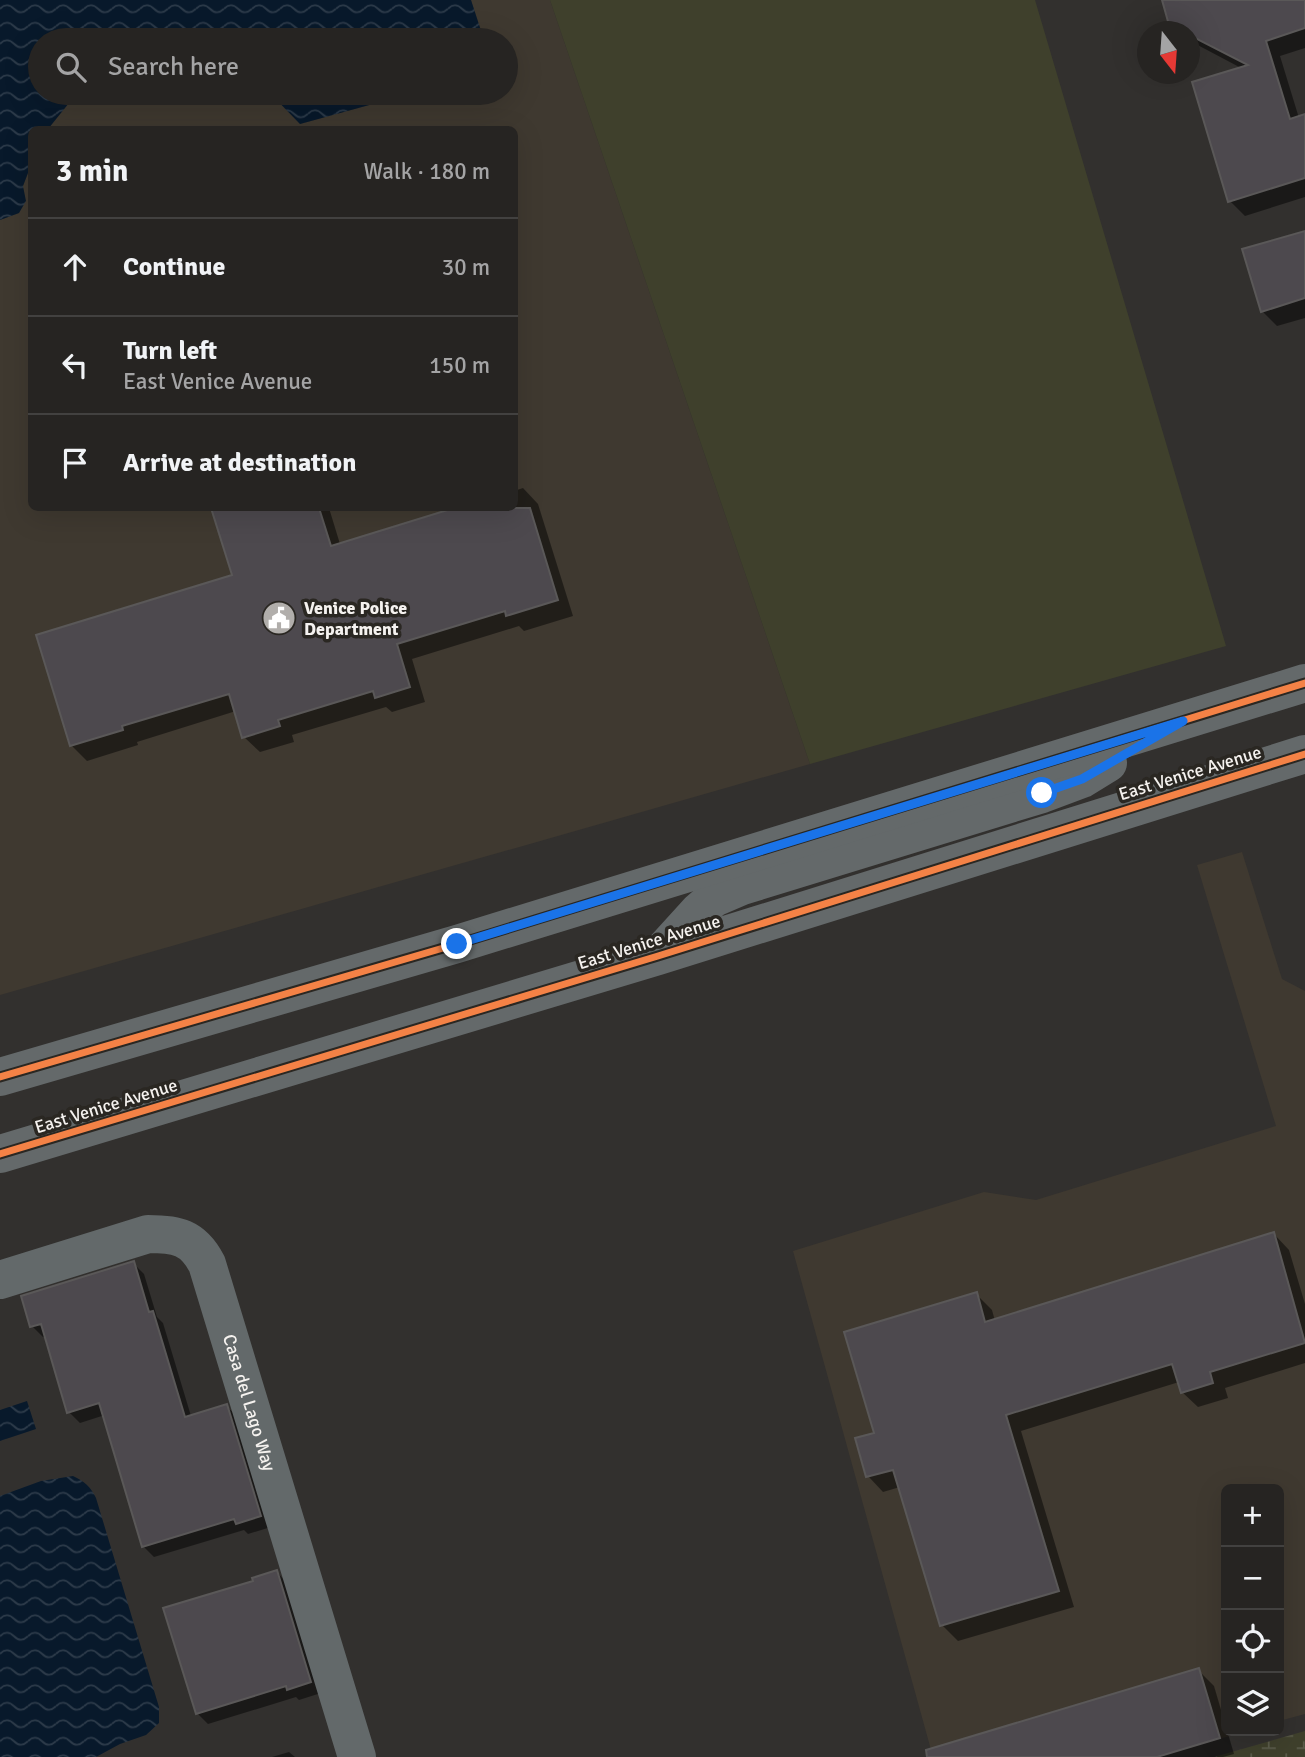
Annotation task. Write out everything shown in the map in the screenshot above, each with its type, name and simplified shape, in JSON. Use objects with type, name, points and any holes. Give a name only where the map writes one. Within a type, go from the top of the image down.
[{"type":"main road","points":[[0,1077],[457,944],[1305,683]]},
{"type":"main road","points":[[658,956],[714,898],[742,886],[1082,779],[1183,721]]},
{"type":"main road","name":"East Venice Avenue","points":[[0,1154],[658,956],[1305,754]]},
{"type":"street","name":"Casa del Lago Way","points":[[0,1280],[148,1234],[168,1234],[187,1240],[200,1250],[208,1264],[357,1757]]},
{"type":"shaded area","points":[[471,0],[550,0],[810,764],[0,995],[0,220],[19,213],[28,173],[28,511],[518,511],[518,126],[50,126],[67,105],[282,105],[300,124],[369,105],[518,105],[518,28],[480,28]]},
{"type":"shaded area","points":[[1242,852],[1282,979],[1305,991],[1305,1714],[1284,1720],[1284,1484],[1221,1484],[1221,1736],[1230,1736],[1157,1757],[933,1757],[793,1251],[984,1192],[1036,1200],[1276,1126],[1197,865]]},
{"type":"green space","points":[[550,0],[1035,0],[1226,646],[810,764]]},
{"type":"green space","points":[[1305,1731],[1305,1757],[1214,1757]]},
{"type":"water","points":[[0,0],[471,0],[480,28],[28,28],[28,105],[67,105],[50,126],[28,126],[28,173],[23,186],[26,201],[19,213],[0,220]]},
{"type":"water","points":[[282,105],[369,105],[300,124]]},
{"type":"water","points":[[27,1401],[36,1429],[0,1441],[0,1410]]},
{"type":"water","points":[[73,1476],[87,1485],[96,1498],[159,1707],[159,1723],[146,1735],[120,1744],[96,1757],[0,1757],[0,1496],[41,1481]]},
{"type":"building","points":[[1162,0],[1305,0],[1305,28],[1266,41],[1290,119],[1305,114],[1305,178],[1228,202],[1193,84],[1200,84],[1200,80],[1248,65],[1200,41],[1200,21],[1168,21]]},
{"type":"building","points":[[1305,231],[1305,298],[1261,312],[1242,249]]},
{"type":"building","name":"Venice Police Department","points":[[518,508],[530,508],[558,600],[506,616],[505,611],[397,644],[410,687],[375,698],[373,691],[278,720],[280,726],[242,738],[229,694],[122,726],[123,730],[70,746],[36,635],[232,575],[212,511],[320,511],[331,546],[444,511],[518,511]]},
{"type":"building","points":[[1274,1232],[1305,1343],[1210,1372],[1213,1383],[1181,1393],[1172,1364],[1006,1415],[1059,1591],[940,1626],[893,1470],[866,1477],[855,1438],[874,1433],[844,1332],[977,1292],[985,1322]]},
{"type":"building","points":[[134,1261],[149,1312],[153,1311],[185,1417],[227,1404],[261,1516],[236,1524],[234,1519],[142,1547],[99,1403],[67,1413],[41,1324],[30,1327],[21,1296]]},
{"type":"building","points":[[277,1570],[311,1682],[287,1690],[286,1686],[196,1714],[163,1608],[253,1581],[252,1578]]},
{"type":"building","points":[[1199,1668],[1220,1738],[1157,1757],[927,1757],[926,1750]]},
{"type":"cycle path","points":[[0,1077],[457,944],[1305,683]]},
{"type":"cycle path","points":[[0,1154],[658,956],[1305,754]]},
{"type":"place","name":"Venice Police Department","points":[[279,618]]},
{"type":"route","points":[[457,944],[1183,721],[1082,779],[1042,793]]}]
